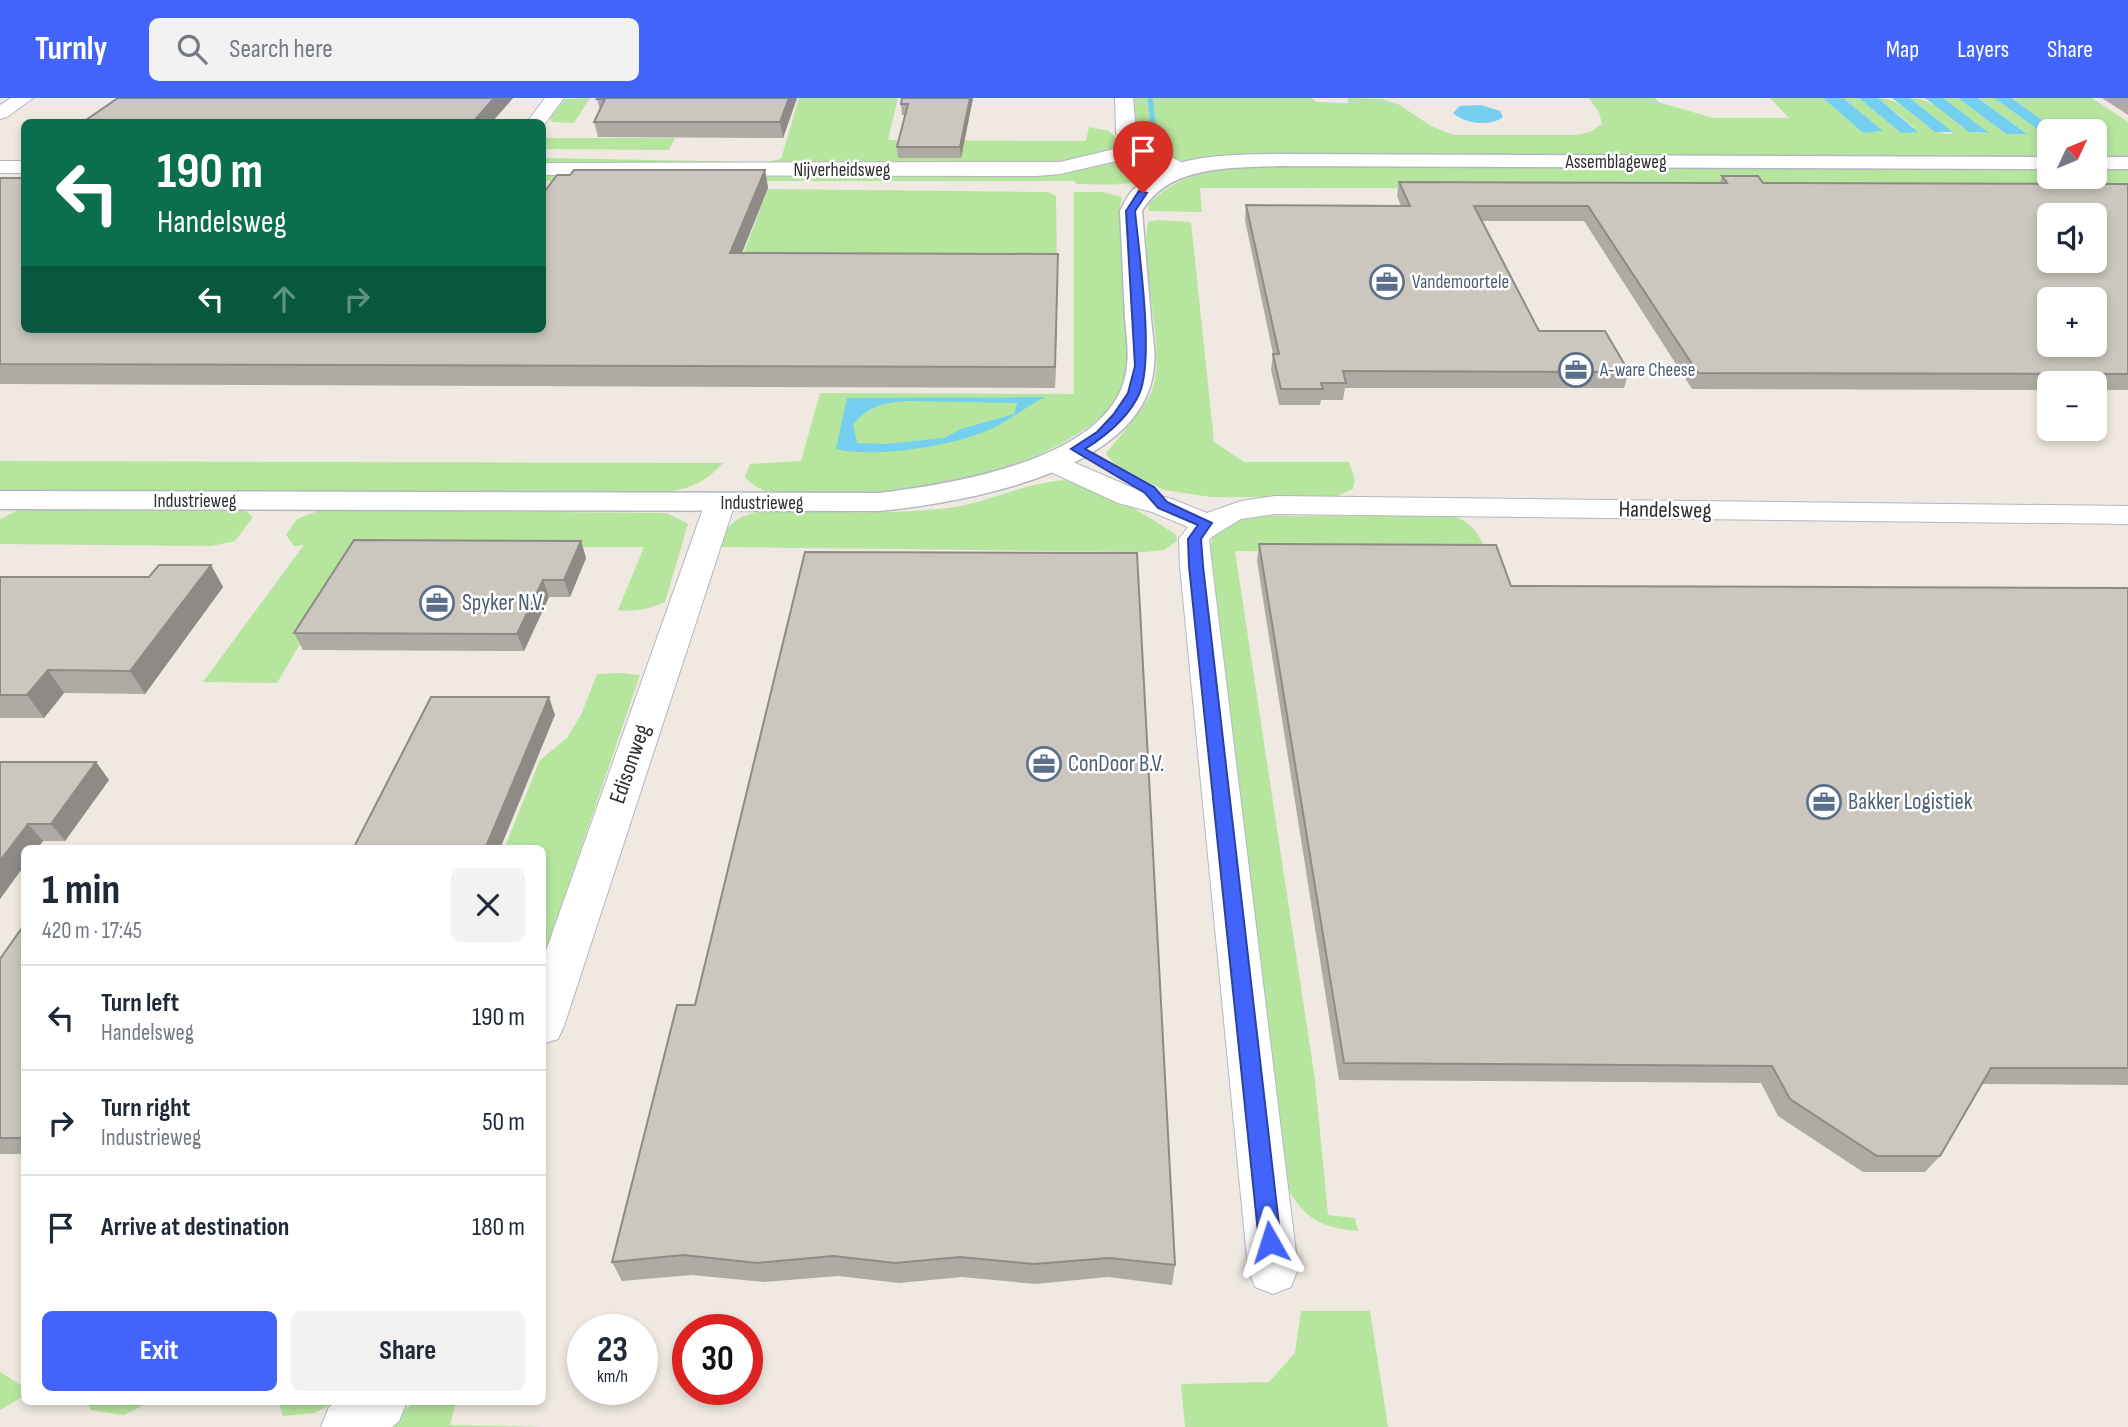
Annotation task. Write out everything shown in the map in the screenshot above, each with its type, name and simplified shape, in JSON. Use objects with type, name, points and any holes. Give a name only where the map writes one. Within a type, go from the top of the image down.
[{"type":"street","points":[[0,113],[24,98]]},
{"type":"street","points":[[538,119],[555,98]]},
{"type":"street","points":[[1124,98],[1126,133],[1140,149],[1184,171]]},
{"type":"street","name":"Nijverheidsweg","points":[[546,169],[1010,171],[1060,167],[1140,149]]},
{"type":"street","name":"Assemblageweg","points":[[1184,171],[1230,162],[1277,160],[2037,163]]},
{"type":"street","points":[[2107,163],[2128,163]]},
{"type":"street","points":[[0,167],[21,167]]},
{"type":"street","name":"Industrieweg","points":[[0,500],[880,502],[940,495],[1000,481],[1065,456],[1101,434],[1118,417],[1134,393],[1141,366],[1131,211],[1143,193],[1162,180],[1184,171]]},
{"type":"street","points":[[1065,456],[1128,498],[1162,505],[1206,523],[1194,539],[1196,566],[1273,1269]]},
{"type":"street","name":"Edisonweg","points":[[546,1014],[720,503]]},
{"type":"street","name":"Handelsweg","points":[[1206,523],[1237,509],[1275,505],[2128,515]]},
{"type":"street","points":[[349,1427],[376,1405]]},
{"type":"green space","points":[[590,98],[574,123],[552,122],[550,118],[565,99]]},
{"type":"green space","points":[[799,98],[898,98],[888,140],[1086,141],[1089,127],[1109,131],[1121,143],[1113,150],[1050,164],[546,165],[546,158],[765,162],[781,159]]},
{"type":"green space","points":[[1134,98],[1311,98],[1317,102],[1348,103],[1348,98],[1382,99],[1398,104],[1431,126],[1453,135],[1576,135],[1590,132],[1602,124],[1599,112],[1589,98],[1655,98],[1658,102],[1713,118],[1789,118],[1770,98],[1823,98],[1863,133],[1882,131],[1843,98],[1859,98],[1901,133],[1915,128],[1878,98],[1898,104],[1931,128],[1951,134],[1953,132],[1910,98],[1932,104],[1966,129],[1976,133],[1988,133],[1943,98],[1958,98],[2006,134],[2026,133],[1978,98],[1994,98],[2037,129],[2037,159],[1195,163],[1170,158],[1146,145],[1140,139],[1135,120]]},
{"type":"green space","points":[[2011,98],[2092,98],[2128,122],[2128,160],[2107,159],[2107,119],[2041,119]]},
{"type":"green space","points":[[546,138],[675,138],[669,150],[546,149]]},
{"type":"green space","points":[[1129,158],[1158,163],[1160,173],[1140,181],[1109,184],[1076,184],[1075,181],[546,181],[546,174],[1019,175]]},
{"type":"green space","points":[[1261,165],[2037,167],[2037,189],[1200,188],[1202,212],[1149,211],[1148,205],[1167,189],[1188,178],[1211,171]]},
{"type":"green space","points":[[2107,168],[2128,168],[2128,189],[2107,189]]},
{"type":"green space","points":[[768,189],[1048,192],[1056,196],[1057,271],[737,270]]},
{"type":"green space","points":[[1074,192],[1102,192],[1122,197],[1119,211],[1129,327],[1128,371],[1120,394],[1099,418],[1064,442],[1010,466],[983,475],[927,487],[870,493],[789,496],[765,491],[745,477],[750,464],[801,461],[820,393],[1074,394]]},
{"type":"green space","points":[[1148,222],[1191,222],[1214,442],[1244,462],[1349,462],[1355,480],[1353,489],[1333,498],[1211,497],[1164,490],[1117,466],[1106,454],[1147,400],[1155,376],[1155,334],[1146,241]]},
{"type":"green space","points":[[0,461],[723,463],[694,485],[674,491],[638,495],[0,492]]},
{"type":"green space","points":[[1065,480],[1109,496],[1137,510],[1176,535],[1177,541],[1164,550],[1144,552],[718,547],[726,530],[734,522],[760,512],[901,512],[939,509],[971,504],[1033,485]]},
{"type":"green space","points":[[23,508],[232,509],[246,511],[253,517],[235,541],[211,546],[0,544],[0,519]]},
{"type":"green space","points":[[320,510],[667,513],[688,524],[665,602],[636,610],[618,610],[644,547],[355,551],[277,683],[203,682],[304,545],[294,546],[286,535],[297,519]]},
{"type":"green space","points":[[1261,516],[1454,516],[1475,531],[1488,554],[1235,551],[1315,1080],[1328,1215],[1355,1218],[1358,1231],[1332,1227],[1313,1218],[1298,1204],[1284,1182],[1209,553],[1213,534],[1234,521]]},
{"type":"green space","points":[[597,674],[640,675],[546,951],[546,845],[506,845],[540,760],[567,738],[581,715]]},
{"type":"green space","points":[[1301,1311],[1370,1311],[1388,1427],[1185,1427],[1181,1384],[1269,1382],[1295,1353]]},
{"type":"green space","points":[[0,1372],[21,1385],[21,1398],[0,1410]]},
{"type":"green space","points":[[89,1405],[144,1405],[124,1415],[90,1410]]},
{"type":"green space","points":[[279,1405],[330,1405],[314,1413],[283,1416]]},
{"type":"green space","points":[[411,1405],[455,1405],[450,1425],[545,1427],[383,1427]]},
{"type":"water","points":[[1823,98],[1843,98],[1883,131],[1863,133]]},
{"type":"water","points":[[1859,98],[1878,98],[1918,132],[1901,133]]},
{"type":"water","points":[[1892,98],[1910,98],[1953,132],[1935,132]]},
{"type":"water","points":[[1925,98],[1943,98],[1989,133],[1969,132]]},
{"type":"water","points":[[1958,98],[1978,98],[2027,134],[2006,134]]},
{"type":"water","points":[[1994,98],[2011,98],[2041,119],[2037,119],[2037,129]]},
{"type":"water","points":[[1481,105],[1500,111],[1503,117],[1478,123],[1464,120],[1453,113],[1460,106]]},
{"type":"water","points":[[1045,397],[999,425],[964,439],[919,448],[873,452],[836,449],[847,398]],"holes":[[[892,402],[1017,403],[1014,414],[961,429],[944,438],[884,444],[857,443],[853,424],[871,409]]]},
{"type":"building","points":[[118,98],[494,98],[476,119],[87,119]]},
{"type":"building","points":[[598,98],[789,98],[780,122],[594,122],[605,99]]},
{"type":"building","points":[[902,98],[970,98],[960,147],[897,147],[908,104],[901,104]]},
{"type":"building","points":[[574,170],[765,170],[730,253],[1058,254],[1055,367],[0,364],[0,178],[21,178],[21,333],[546,333],[546,190],[557,175],[570,175]]},
{"type":"building","points":[[1722,176],[1758,176],[1763,183],[2037,184],[2037,189],[2107,189],[2107,184],[2128,184],[2128,374],[2107,374],[2107,371],[2037,371],[2037,374],[1698,373],[1588,206],[1474,206],[1539,331],[1605,331],[1629,372],[1343,371],[1346,383],[1321,383],[1323,389],[1281,389],[1273,354],[1279,354],[1246,205],[1410,206],[1399,182],[1727,183]]},
{"type":"building","points":[[354,540],[581,541],[564,580],[543,580],[517,634],[294,633]]},
{"type":"building","points":[[1259,544],[1496,545],[1511,586],[2128,588],[2128,1068],[1991,1068],[1940,1156],[1877,1156],[1790,1099],[1772,1066],[1344,1063]]},
{"type":"building","points":[[805,552],[1137,553],[1175,1265],[1109,1258],[1034,1264],[960,1257],[895,1263],[833,1256],[757,1263],[683,1255],[612,1262],[677,1005],[695,1005]]},
{"type":"building","points":[[159,565],[211,565],[130,671],[48,670],[27,695],[0,695],[0,577],[149,577]]},
{"type":"building","points":[[431,697],[549,697],[487,845],[355,845]]},
{"type":"building","points":[[0,762],[96,762],[51,824],[28,824],[0,861]]},
{"type":"building","points":[[21,929],[21,1138],[0,1138],[0,959]]},
{"type":"waterway","points":[[1150,98],[1154,133]]},
{"type":"place","name":"Vandemoortele","points":[[1387,282]]},
{"type":"place","name":"A-ware Cheese","points":[[1576,370]]},
{"type":"place","name":"Spyker N.V.","points":[[437,603]]},
{"type":"place","name":"ConDoor B.V.","points":[[1044,764]]},
{"type":"place","name":"Bakker Logistiek","points":[[1824,802]]},
{"type":"route","points":[[1143,193],[1131,211],[1141,366],[1134,393],[1118,417],[1101,434],[1077,449],[1149,490],[1162,505],[1206,523],[1194,539],[1196,566],[1270,1242]]}]
